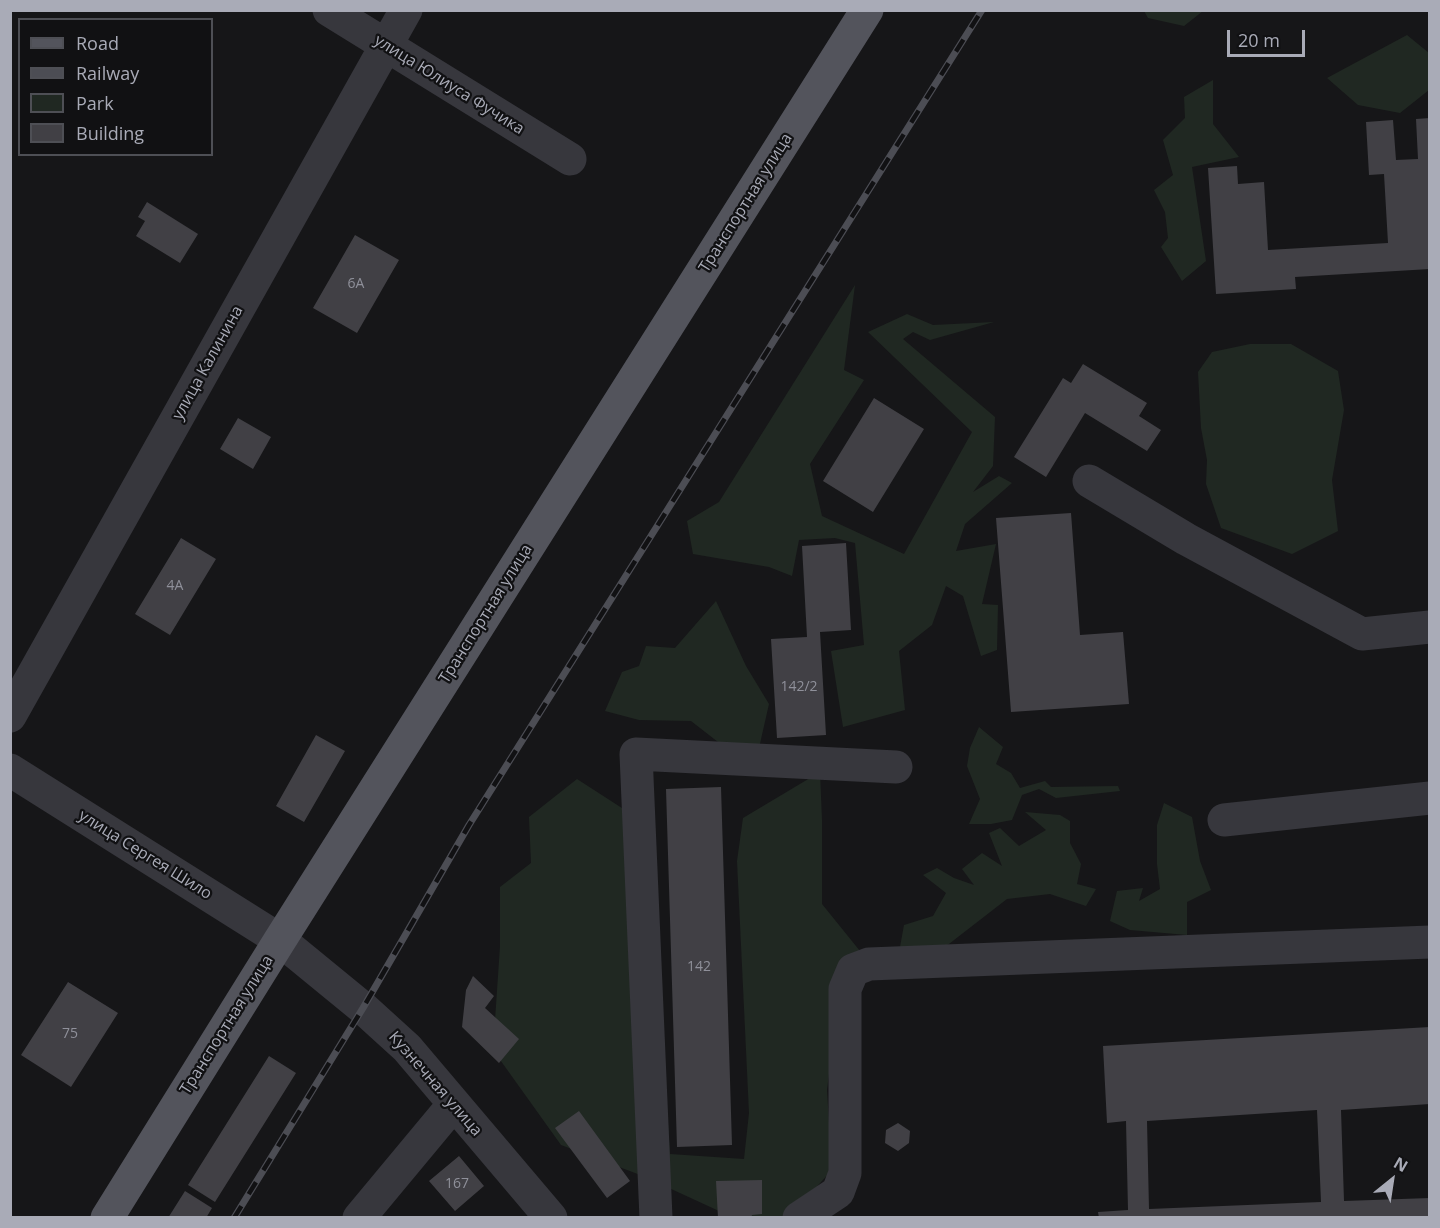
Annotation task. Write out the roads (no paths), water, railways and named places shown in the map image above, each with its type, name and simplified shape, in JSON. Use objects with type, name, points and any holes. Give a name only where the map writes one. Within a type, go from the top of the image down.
[{"type":"main road","name":"Транспортная улица","points":[[107,1218],[867,10]]},
{"type":"street","name":"улица Юлиуса Фучика","points":[[329,10],[570,159]]},
{"type":"street","name":"улица Калинина","points":[[10,716],[406,10]]},
{"type":"street","points":[[1089,481],[1186,539],[1362,634],[1430,627]]},
{"type":"street","points":[[656,1218],[636,754],[896,767]]},
{"type":"street","name":"улица Сергея Шило","points":[[10,770],[280,940]]},
{"type":"street","points":[[1224,820],[1430,798]]},
{"type":"street","name":"Кузнечная улица","points":[[280,940],[363,1008],[406,1048],[550,1218]]},
{"type":"street","points":[[799,1218],[845,1205],[845,989],[853,970],[869,964],[1430,942]]},
{"type":"street","points":[[359,1218],[453,1105]]},
{"type":"railway","points":[[234,1218],[363,1008],[469,825],[982,10]]}]
